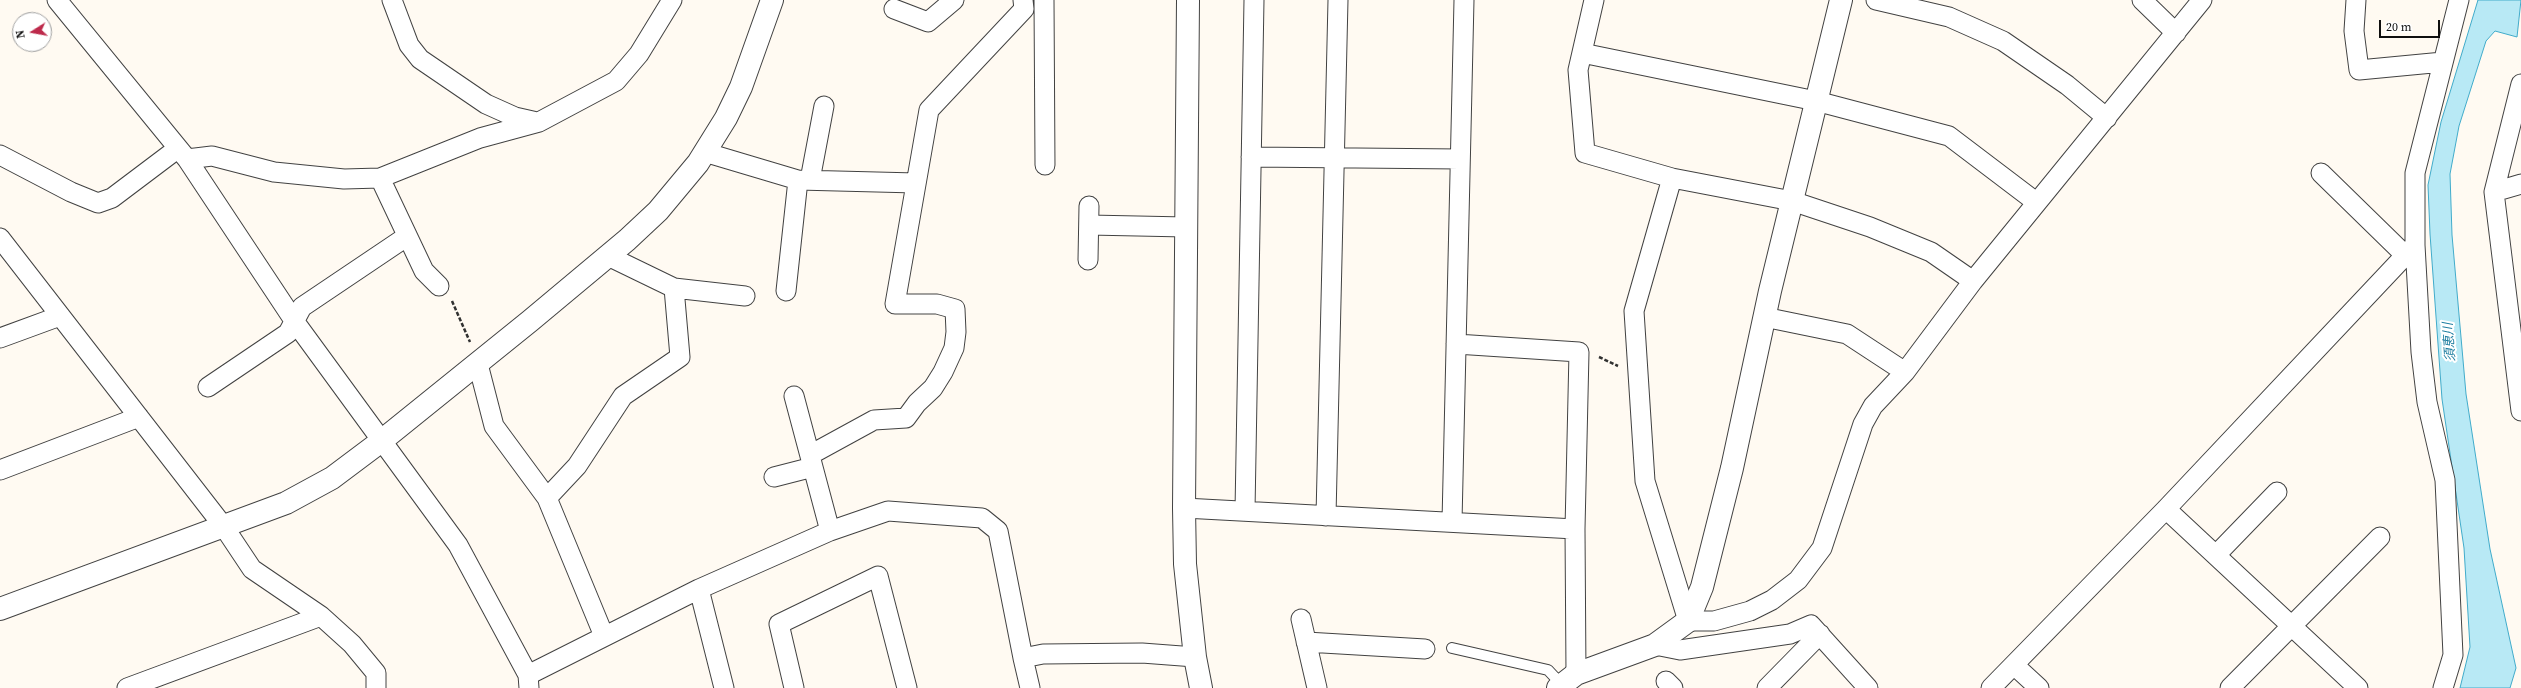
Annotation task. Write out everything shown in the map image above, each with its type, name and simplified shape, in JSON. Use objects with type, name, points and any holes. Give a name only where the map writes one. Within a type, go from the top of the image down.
[{"type":"street","points":[[56,0],[182,154],[295,322],[380,442],[458,545],[529,682],[604,636],[699,589],[830,531],[888,511],[982,518],[998,531],[1030,688]]},
{"type":"street","points":[[392,0],[409,44],[420,59],[486,104],[515,117],[538,122]]},
{"type":"street","points":[[0,155],[71,192],[98,203],[112,198],[182,154],[212,156],[274,172],[344,179],[380,178],[480,138],[538,122],[616,81],[639,54],[672,0]]},
{"type":"street","points":[[0,609],[306,494],[332,478],[380,442],[478,364],[608,256],[658,211],[704,152],[726,118],[741,87],[772,0]]},
{"type":"street","points":[[894,9],[928,22],[954,0]]},
{"type":"street","points":[[774,477],[812,461],[874,420],[906,418],[917,402],[933,388],[954,348],[956,332],[955,309],[937,304],[895,304],[929,110],[1024,9],[1023,0]]},
{"type":"street","points":[[1044,0],[1045,165]]},
{"type":"street","points":[[1188,0],[1184,508],[1185,564],[1195,657],[1201,688]]},
{"type":"street","points":[[1245,512],[1254,0]]},
{"type":"street","points":[[1326,516],[1338,0]]},
{"type":"street","points":[[1452,522],[1464,0]]},
{"type":"street","points":[[1594,0],[1578,70],[1585,153],[1672,178],[1792,201],[1870,228],[1931,252],[1973,281]]},
{"type":"street","points":[[1456,344],[1579,352],[1575,529],[1566,682],[1655,645],[1688,621],[1702,587],[1732,468],[1764,317],[1841,0]]},
{"type":"street","points":[[1876,0],[1949,17],[2003,41],[2067,85],[2107,118]]},
{"type":"street","points":[[2142,0],[2176,33]]},
{"type":"street","points":[[1688,621],[1714,622],[1750,611],[1772,600],[1798,580],[1822,548],[1863,424],[1873,406],[1905,372],[1973,281],[2036,202],[2107,118],[2202,0]]},
{"type":"street","points":[[2356,0],[2354,31],[2359,70],[2443,62]]},
{"type":"street","points":[[2443,688],[2453,655],[2445,480],[2427,402],[2410,250],[2415,173],[2459,0]]},
{"type":"street","points":[[1582,53],[1816,101],[1949,136],[2036,202]]},
{"type":"street","points":[[2521,84],[2494,192],[2521,411]]},
{"type":"street","points":[[786,291],[804,180],[824,106]]},
{"type":"street","points":[[704,152],[804,180],[916,183]]},
{"type":"street","points":[[1251,157],[1460,159]]},
{"type":"street","points":[[2321,173],[2410,250]]},
{"type":"street","points":[[380,178],[406,237],[424,271],[439,286]]},
{"type":"street","points":[[1672,178],[1634,311],[1645,481],[1688,621]]},
{"type":"street","points":[[2494,192],[2521,184]]},
{"type":"street","points":[[1088,260],[1089,206]]},
{"type":"street","points":[[1089,225],[1186,227]]},
{"type":"street","points":[[208,387],[288,334],[302,307],[406,237]]},
{"type":"street","points":[[0,238],[224,526],[252,569],[321,616],[352,644],[376,673],[376,688]]},
{"type":"street","points":[[1991,688],[2166,509],[2410,250]]},
{"type":"street","points":[[608,256],[674,288],[745,296]]},
{"type":"street","points":[[546,498],[577,466],[624,396],[680,357],[674,288]]},
{"type":"street","points":[[0,338],[60,316]]},
{"type":"street","points":[[1764,317],[1847,334],[1905,372]]},
{"type":"street","points":[[478,364],[494,426],[546,498],[604,636]]},
{"type":"street","points":[[794,396],[830,531]]},
{"type":"street","points":[[0,470],[139,417]]},
{"type":"street","points":[[2216,555],[2277,492]]},
{"type":"street","points":[[1184,508],[1575,529]]},
{"type":"street","points":[[2166,509],[2358,688]]},
{"type":"street","points":[[2230,688],[2380,537]]},
{"type":"street","points":[[794,688],[779,624],[878,576],[907,688]]},
{"type":"street","points":[[699,589],[724,688]]},
{"type":"street","points":[[127,688],[321,616]]},
{"type":"street","points":[[1301,619],[1317,688]]},
{"type":"street","points":[[1655,645],[1680,650],[1790,634],[1811,625],[1868,688]]},
{"type":"street","points":[[1767,688],[1820,634]]},
{"type":"street","points":[[1306,642],[1425,649]]},
{"type":"street","points":[[1023,658],[1043,654],[1142,653],[1195,657]]},
{"type":"street","points":[[2014,665],[2039,688]]},
{"type":"lane","points":[[1452,648],[1548,670],[1566,682]]},
{"type":"path","points":[[439,286],[450,297],[468,336],[478,364]]},
{"type":"path","points":[[1579,352],[1605,358],[1632,374],[1638,374]]},
{"type":"water","name":"須恵川","points":[[2478,0],[2521,0],[2517,37],[2495,31],[2486,41],[2459,126],[2450,174],[2452,235],[2466,394],[2490,549],[2516,668],[2510,688],[2460,688],[2470,647],[2464,548],[2442,399],[2430,234],[2428,185],[2441,122]]}]
